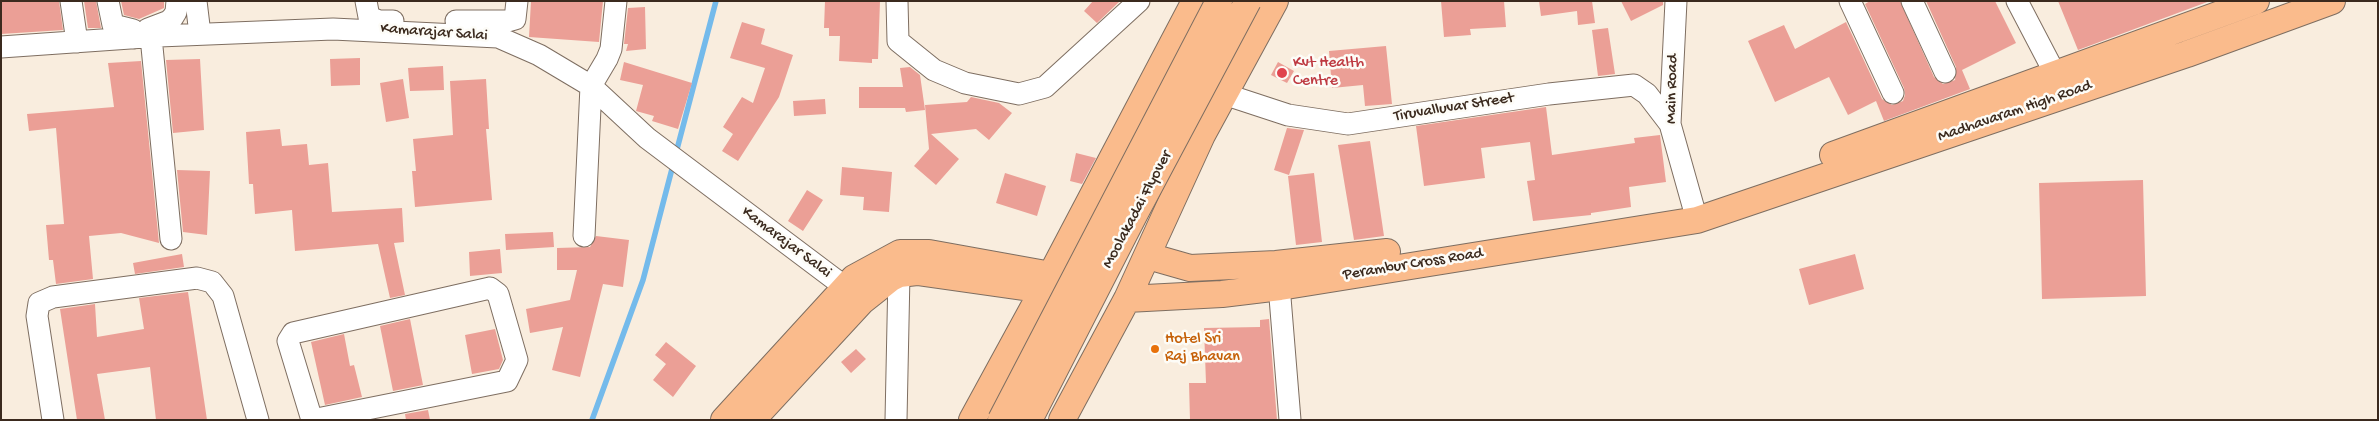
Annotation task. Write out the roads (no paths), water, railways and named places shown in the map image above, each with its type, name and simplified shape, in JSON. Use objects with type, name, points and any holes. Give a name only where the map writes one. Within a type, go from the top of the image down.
[{"type":"main road","points":[[972,420],[1047,283],[1196,1]]},
{"type":"main road","name":"Moolakadai Flyover","points":[[1001,420],[1218,1]]},
{"type":"main road","name":"Moolakadai Flyover","points":[[1029,420],[1134,215],[1248,1]]},
{"type":"main road","points":[[995,375],[1065,415],[1128,299],[1202,135],[1274,1]]},
{"type":"main road","points":[[2060,84],[2256,1]]},
{"type":"main road","name":"Madhavaram High Road","points":[[1694,213],[2060,84],[2187,54],[2332,1]]},
{"type":"main road","points":[[1141,102],[1202,135]]},
{"type":"main road","name":"Perambur Cross Road","points":[[1128,299],[1222,294],[1278,276],[1694,213]]},
{"type":"main road","points":[[724,420],[845,287],[864,271],[900,253],[929,253],[1047,283]]},
{"type":"main road","name":"Perambur Cross Road","points":[[1148,256],[1190,268],[1278,276]]},
{"type":"main road","points":[[752,420],[862,301],[899,274],[917,272],[1047,283]]},
{"type":"street","points":[[71,1],[77,42]]},
{"type":"street","points":[[108,1],[113,25],[133,30],[144,37]]},
{"type":"street","points":[[171,238],[144,37],[148,29],[169,21],[173,17],[176,12],[177,1]]},
{"type":"street","points":[[196,1],[200,34]]},
{"type":"street","points":[[366,1],[369,17],[379,21],[508,21],[515,19],[517,1]]},
{"type":"street","points":[[584,236],[591,86],[608,59],[611,49],[616,1]]},
{"type":"street","points":[[897,1],[898,41],[934,70],[965,83],[1019,94],[1045,87],[1139,1]]},
{"type":"street","name":"Main Road","points":[[1676,1],[1670,124],[1694,213]]},
{"type":"street","points":[[1850,1],[1893,93]]},
{"type":"street","points":[[1912,1],[1945,72]]},
{"type":"street","points":[[2017,1],[2060,84]]},
{"type":"street","name":"Kamarajar Salai","points":[[1,47],[200,34],[366,29],[498,37],[539,55],[591,86],[647,138],[845,287]]},
{"type":"street","name":"Tiruvalluvar Street","points":[[1224,94],[1288,115],[1348,124],[1523,97],[1634,85],[1647,94],[1670,124]]},
{"type":"street","points":[[896,420],[899,274]]},
{"type":"street","points":[[1278,276],[1290,420]]},
{"type":"street","points":[[54,420],[37,316],[40,303],[52,297],[196,278],[212,282],[223,296],[258,420]]},
{"type":"street","points":[[490,288],[498,294],[516,360],[507,380],[312,420],[288,341],[293,333],[490,288]]},
{"type":"waterway","points":[[676,153],[716,1]]},
{"type":"waterway","points":[[592,420],[643,280],[673,165]]},
{"type":"place","name":"Kvt Health Centre","points":[[1282,73]]},
{"type":"place","name":"Hotel Sri Raj Bhavan","points":[[1155,349]]}]
